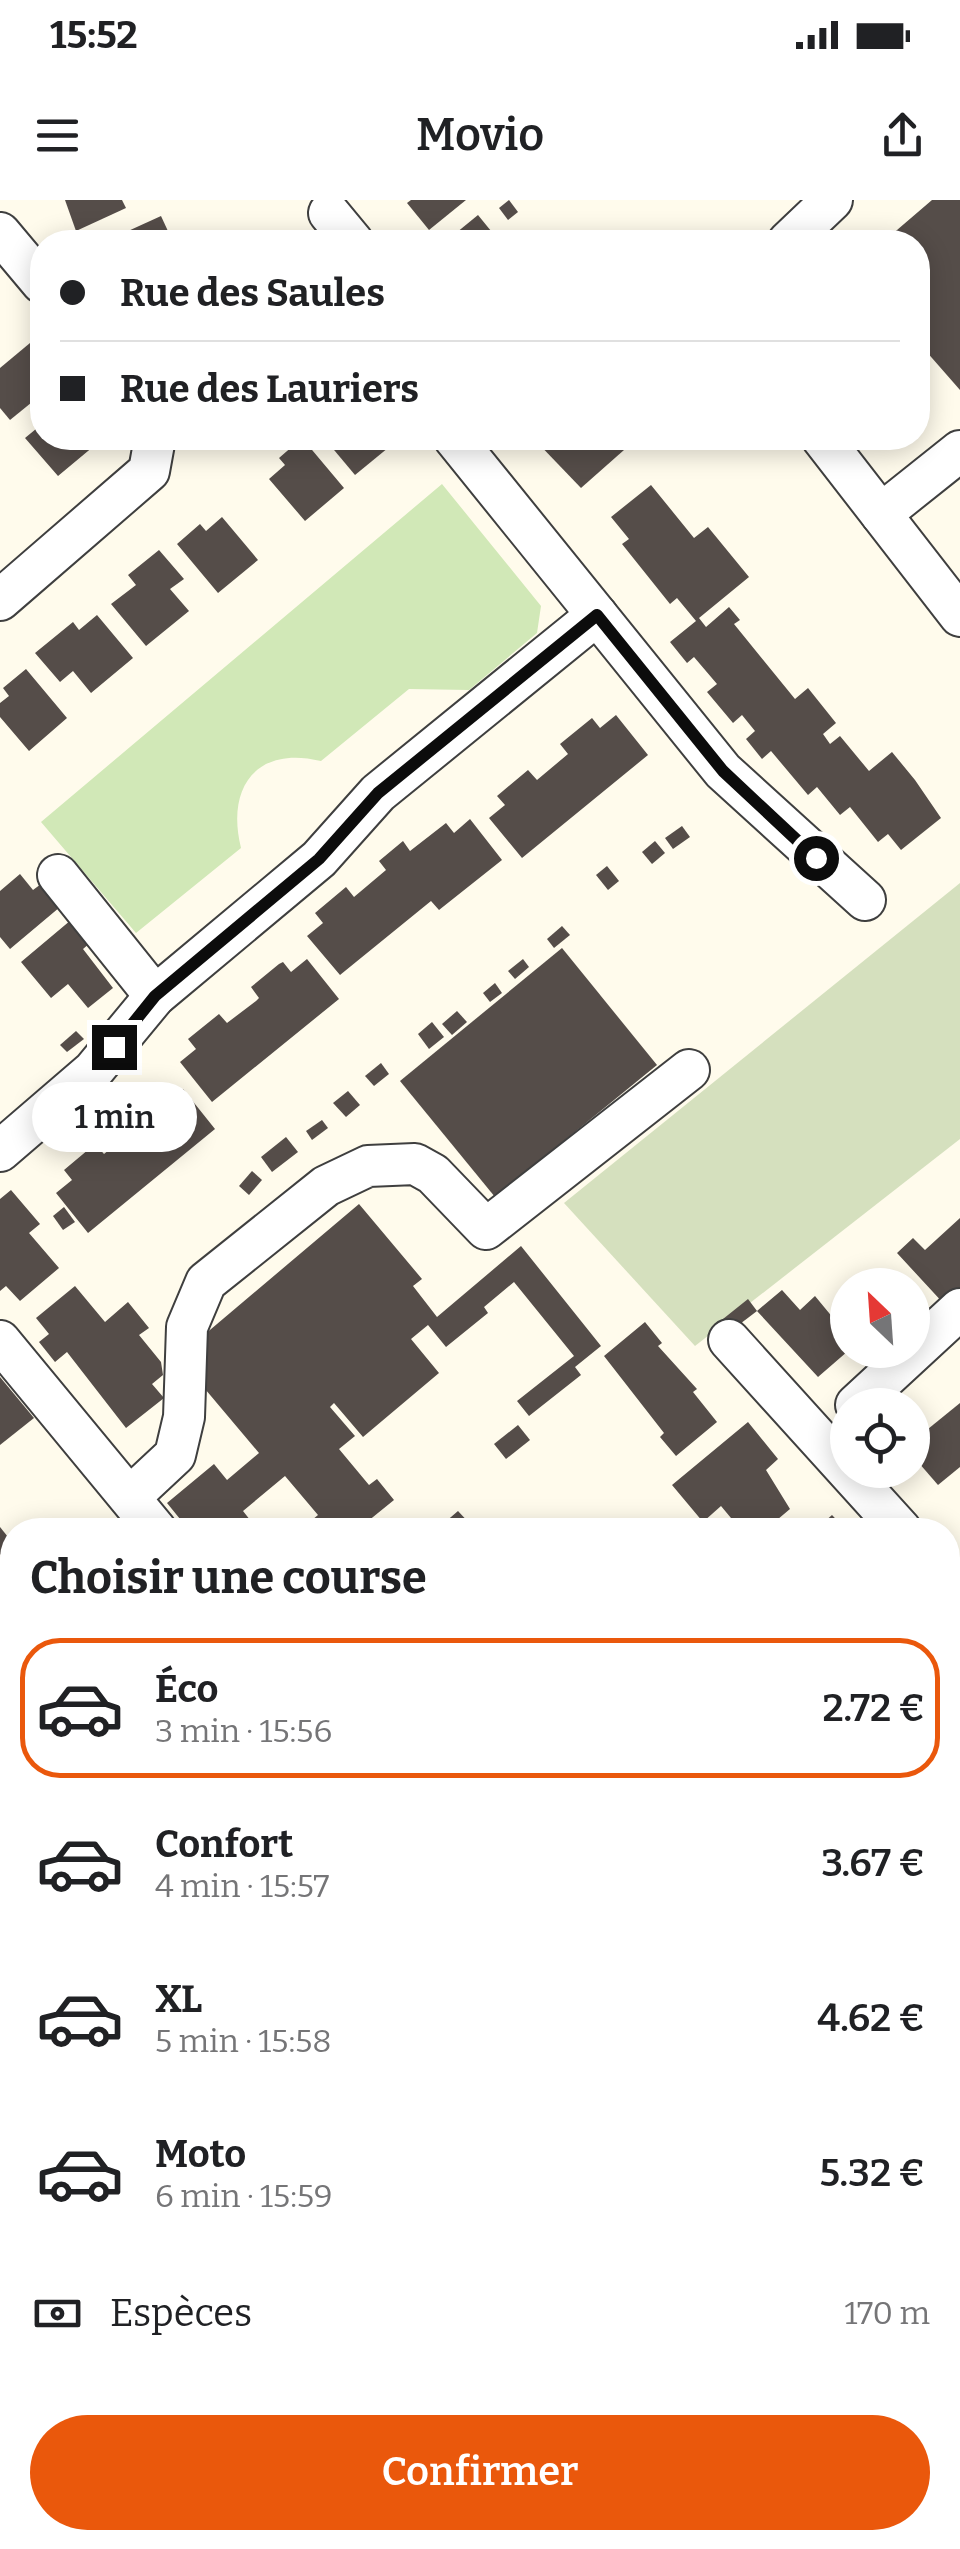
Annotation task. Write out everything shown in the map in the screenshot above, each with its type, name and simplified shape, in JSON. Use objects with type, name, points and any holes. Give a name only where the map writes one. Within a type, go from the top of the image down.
[{"type":"street","points":[[801,230],[832,200]]},
{"type":"street","points":[[0,232],[30,268]]},
{"type":"street","points":[[0,600],[149,471],[153,450]]},
{"type":"street","points":[[464,450],[733,782],[866,900]]},
{"type":"street","points":[[831,450],[960,616]]},
{"type":"street","points":[[881,514],[960,452]]},
{"type":"street","points":[[0,1151],[93,1071],[155,996],[319,859],[378,793],[597,615]]},
{"type":"street","points":[[58,876],[155,996]]},
{"type":"street","points":[[130,1497],[175,1455],[184,1416],[184,1339],[193,1302],[206,1282],[326,1186],[368,1166],[415,1164],[433,1174],[486,1229],[689,1070]]},
{"type":"street","points":[[874,1388],[960,1309]]},
{"type":"street","points":[[729,1340],[830,1424]]},
{"type":"street","points":[[0,1342],[147,1518]]},
{"type":"street","points":[[874,1488],[893,1518]]},
{"type":"green space","points":[[442,484],[541,606],[537,633],[469,690],[409,689],[321,761],[279,759],[263,766],[251,776],[238,807],[241,848],[136,933],[41,822]]},
{"type":"green space","points":[[960,883],[960,1139],[695,1346],[564,1203]]},
{"type":"building","points":[[65,200],[122,200],[126,208],[76,230]]},
{"type":"building","points":[[466,200],[429,230],[407,203]]},
{"type":"building","points":[[509,200],[518,212],[508,220],[499,208]]},
{"type":"building","points":[[932,200],[960,200],[960,390],[930,356],[930,230],[897,230]]},
{"type":"building","points":[[478,215],[490,230],[460,230]]},
{"type":"building","points":[[161,216],[167,230],[130,230]]},
{"type":"building","points":[[30,343],[30,404],[10,420],[0,408],[0,368]]},
{"type":"building","points":[[35,450],[89,450],[58,476]]},
{"type":"building","points":[[288,450],[312,450],[344,488],[305,521],[269,479],[285,465],[279,458]]},
{"type":"building","points":[[334,450],[385,450],[355,475]]},
{"type":"building","points":[[545,450],[624,450],[581,488]]},
{"type":"building","points":[[651,485],[694,538],[708,527],[749,577],[699,618],[706,627],[729,607],[740,620],[734,624],[795,699],[808,688],[836,723],[823,734],[830,744],[840,736],[869,771],[892,752],[915,780],[941,818],[901,850],[888,834],[878,842],[850,807],[840,815],[817,787],[808,795],[771,751],[762,759],[746,739],[755,731],[742,715],[733,723],[707,692],[717,684],[694,657],[687,663],[670,642],[696,621],[677,598],[670,604],[622,544],[629,539],[611,517]]},
{"type":"building","points":[[222,517],[258,560],[218,593],[177,544],[200,524],[206,531]]},
{"type":"building","points":[[159,550],[184,579],[170,589],[189,611],[146,646],[111,604],[136,585],[128,575]]},
{"type":"building","points":[[97,615],[133,658],[91,693],[73,671],[60,682],[35,653],[73,622],[79,630]]},
{"type":"building","points":[[26,669],[67,718],[29,751],[0,717],[0,703],[9,696],[3,688]]},
{"type":"building","points":[[616,715],[648,755],[522,858],[489,818],[505,805],[497,796],[528,770],[537,780],[568,754],[560,744],[592,718],[600,728]]},
{"type":"building","points":[[470,819],[502,860],[439,910],[431,901],[340,975],[307,936],[323,923],[315,913],[346,887],[354,897],[386,870],[379,861],[403,841],[410,851],[446,823],[454,833]]},
{"type":"building","points":[[682,826],[690,837],[673,849],[665,838]]},
{"type":"building","points":[[655,841],[665,853],[652,864],[642,852]]},
{"type":"building","points":[[607,866],[619,881],[608,890],[596,875]]},
{"type":"building","points":[[20,874],[33,890],[41,884],[60,907],[10,949],[0,937],[0,891]]},
{"type":"building","points":[[71,920],[90,943],[83,949],[113,988],[88,1008],[68,984],[51,998],[21,962]]},
{"type":"building","points":[[562,926],[570,935],[554,948],[547,939]]},
{"type":"building","points":[[562,948],[657,1065],[495,1197],[400,1081]]},
{"type":"building","points":[[307,959],[339,999],[212,1102],[180,1062],[196,1049],[188,1039],[219,1014],[227,1023],[256,1001],[259,998],[251,987],[279,964],[283,962],[291,972]]},
{"type":"building","points":[[523,959],[529,967],[515,979],[508,971]]},
{"type":"building","points":[[495,983],[502,993],[490,1002],[483,993]]},
{"type":"building","points":[[457,1011],[467,1022],[452,1035],[442,1024]]},
{"type":"building","points":[[432,1022],[444,1037],[429,1049],[418,1034]]},
{"type":"building","points":[[76,1031],[84,1039],[67,1052],[60,1045]]},
{"type":"building","points":[[381,1063],[389,1074],[374,1086],[365,1076]]},
{"type":"building","points":[[183,1089],[215,1129],[88,1233],[56,1193],[72,1180],[64,1170],[95,1144],[104,1154],[136,1128],[127,1118],[159,1093],[167,1102]]},
{"type":"building","points":[[348,1091],[360,1105],[346,1117],[333,1103]]},
{"type":"building","points":[[322,1120],[328,1128],[312,1140],[306,1131]]},
{"type":"building","points":[[286,1137],[298,1152],[272,1172],[261,1157]]},
{"type":"building","points":[[252,1171],[262,1180],[249,1195],[239,1186]]},
{"type":"building","points":[[11,1190],[40,1224],[29,1233],[59,1268],[20,1301],[6,1286],[0,1291],[0,1199]]},
{"type":"building","points":[[359,1204],[422,1279],[413,1286],[437,1317],[521,1246],[601,1346],[575,1367],[581,1375],[529,1416],[517,1401],[574,1356],[514,1282],[484,1307],[488,1313],[446,1347],[428,1325],[411,1339],[439,1373],[363,1437],[334,1403],[330,1407],[355,1436],[339,1449],[369,1485],[377,1479],[394,1500],[372,1518],[314,1518],[318,1515],[285,1476],[243,1511],[249,1518],[179,1518],[167,1503],[214,1464],[227,1480],[259,1453],[200,1383],[204,1335]]},
{"type":"building","points":[[64,1207],[75,1222],[63,1230],[53,1216]]},
{"type":"building","points":[[960,1218],[960,1291],[945,1305],[930,1289],[930,1268],[911,1268],[897,1253],[913,1238],[925,1250]]},
{"type":"building","points":[[75,1286],[105,1322],[128,1302],[149,1328],[139,1335],[161,1362],[163,1375],[152,1384],[164,1398],[126,1428],[67,1352],[55,1362],[39,1342],[49,1334],[36,1318]]},
{"type":"building","points":[[782,1290],[800,1310],[815,1296],[830,1314],[830,1367],[818,1377],[757,1311]]},
{"type":"building","points":[[748,1299],[757,1311],[732,1330],[723,1319]]},
{"type":"building","points":[[645,1322],[662,1343],[658,1346],[697,1389],[693,1392],[717,1422],[676,1456],[660,1437],[664,1433],[604,1356]]},
{"type":"building","points":[[0,1377],[34,1418],[0,1445]]},
{"type":"building","points":[[960,1403],[960,1467],[938,1485],[930,1476],[930,1427]]},
{"type":"building","points":[[748,1422],[778,1459],[766,1470],[790,1509],[779,1518],[731,1518],[721,1506],[708,1518],[700,1518],[672,1485]]},
{"type":"building","points":[[518,1425],[530,1440],[506,1459],[494,1444]]},
{"type":"route","points":[[114,1047],[155,996],[319,859],[378,793],[597,615],[723,771],[816,858]]}]
